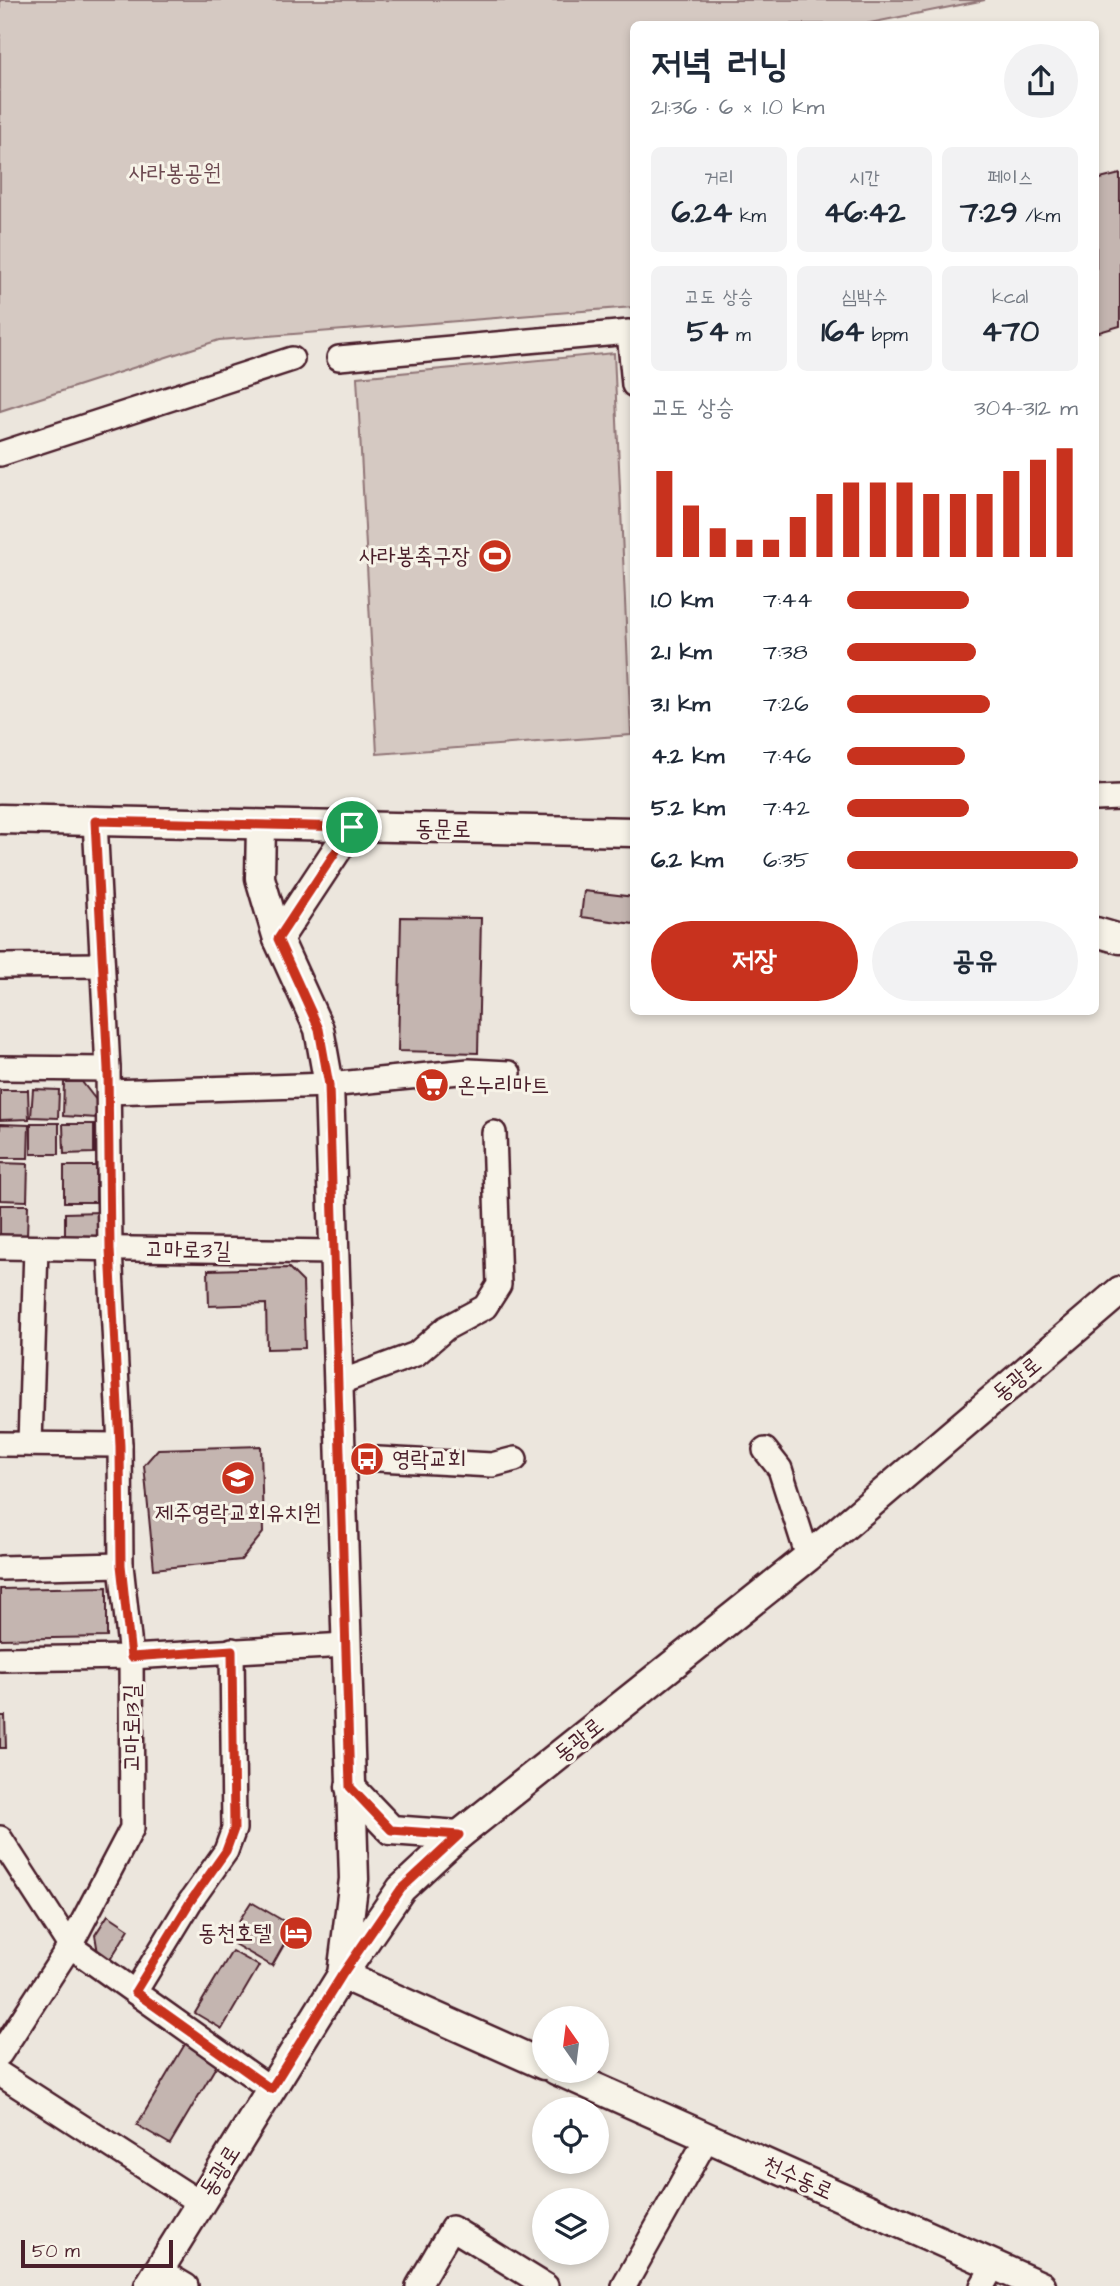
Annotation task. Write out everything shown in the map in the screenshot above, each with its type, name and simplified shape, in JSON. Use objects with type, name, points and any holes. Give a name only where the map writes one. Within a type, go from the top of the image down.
[{"type":"main road","name":"동문로","points":[[0,819],[630,832]]},
{"type":"main road","points":[[261,825],[260,878],[278,939],[319,1029],[329,1085],[354,1879],[342,1975],[532,2060]]},
{"type":"main road","points":[[278,939],[352,827]]},
{"type":"main road","points":[[1099,933],[1120,939]]},
{"type":"main road","name":"동광로","points":[[154,2278],[342,1975],[401,1889],[459,1835],[808,1557],[1120,1291]]},
{"type":"main road","points":[[350,1787],[391,1830],[459,1835]]},
{"type":"main road","name":"천수동로","points":[[585,2083],[707,2137],[988,2276],[1041,2286]]},
{"type":"street","points":[[339,358],[629,332],[630,343]]},
{"type":"street","points":[[0,454],[292,359]]},
{"type":"street","points":[[1099,799],[1120,798]]},
{"type":"street","name":"고마로13길","points":[[0,2054],[70,1946],[132,1828],[131,1657],[121,1565],[120,1446],[110,1249],[108,1080],[95,821]]},
{"type":"street","points":[[0,966],[102,965]]},
{"type":"street","points":[[0,1068],[108,1080],[329,1085],[469,1071],[509,1073]]},
{"type":"street","points":[[338,1383],[416,1354],[446,1328],[485,1307],[499,1285],[494,1133]]},
{"type":"street","name":"고마로3길","points":[[0,1247],[334,1252]]},
{"type":"street","points":[[30,1444],[36,1248]]},
{"type":"street","points":[[0,1444],[120,1446]]},
{"type":"street","points":[[765,1450],[780,1469],[808,1557]]},
{"type":"street","points":[[340,1457],[492,1465],[515,1459]]},
{"type":"street","points":[[0,1568],[121,1565]]},
{"type":"street","points":[[0,1660],[131,1657],[346,1645]]},
{"type":"street","points":[[135,1992],[190,1902],[226,1851],[234,1829],[232,1650]]},
{"type":"street","points":[[0,1838],[70,1946],[271,2089]]},
{"type":"street","points":[[0,2074],[200,2203]]},
{"type":"street","points":[[624,2286],[707,2137]]},
{"type":"street","points":[[418,2286],[452,2228],[546,2286]]},
{"type":"street","points":[[154,2278],[186,2286]]},
{"type":"green space","name":"사라봉공원","points":[[0,0],[985,0],[880,21],[630,21],[630,307],[219,340],[0,411]]},
{"type":"green space","name":"사라봉축구장","points":[[614,353],[630,735],[377,754],[357,377]]},
{"type":"building","points":[[1120,174],[1120,326],[1099,332],[1099,179]]},
{"type":"building","points":[[584,891],[630,897],[630,923],[581,917]]},
{"type":"building","points":[[401,917],[481,918],[478,1053],[398,1051]]},
{"type":"building","points":[[64,1082],[82,1082],[96,1100],[97,1118],[63,1116]]},
{"type":"building","points":[[33,1089],[59,1090],[58,1118],[31,1117]]},
{"type":"building","points":[[0,1090],[28,1090],[29,1119],[0,1120]]},
{"type":"building","points":[[31,1123],[59,1123],[59,1154],[31,1154]]},
{"type":"building","points":[[0,1124],[29,1125],[28,1158],[0,1158]]},
{"type":"building","points":[[63,1124],[94,1124],[94,1153],[64,1154]]},
{"type":"building","points":[[0,1163],[28,1164],[27,1201],[0,1200]]},
{"type":"building","points":[[64,1166],[96,1166],[96,1202],[64,1202]]},
{"type":"building","points":[[0,1205],[28,1205],[27,1237],[0,1236]]},
{"type":"building","points":[[99,1212],[100,1233],[91,1242],[65,1242],[65,1213]]},
{"type":"building","points":[[289,1268],[303,1282],[305,1348],[267,1349],[266,1304],[209,1306],[208,1270]]},
{"type":"building","points":[[261,1446],[263,1533],[241,1560],[154,1569],[144,1465],[158,1449]]},
{"type":"building","points":[[107,1587],[107,1637],[0,1639],[0,1589]]},
{"type":"building","points":[[0,1716],[5,1716],[6,1748],[0,1748]]},
{"type":"building","points":[[251,1902],[294,1927],[272,1966],[234,1944],[245,1925],[239,1921]]},
{"type":"building","points":[[108,1915],[129,1929],[110,1960],[98,1953],[95,1935]]},
{"type":"building","points":[[232,1951],[259,1966],[222,2029],[195,2013]]},
{"type":"building","points":[[188,2039],[221,2058],[170,2144],[137,2125]]},
{"type":"place","name":"사라봉축구장","points":[[495,556]]},
{"type":"place","name":"온누리마트","points":[[432,1085]]},
{"type":"place","name":"영락교회","points":[[367,1459]]},
{"type":"place","name":"제주영락교회유치원","points":[[238,1478]]},
{"type":"place","name":"동천호텔","points":[[296,1933]]},
{"type":"route","points":[[95,821],[352,827],[278,939],[319,1029],[329,1085],[350,1787],[391,1830],[459,1835],[401,1889],[342,1975],[271,2089],[135,1992],[190,1902],[226,1851],[234,1829],[232,1650],[131,1657],[121,1565],[120,1446],[110,1249],[108,1069],[95,821]]}]
